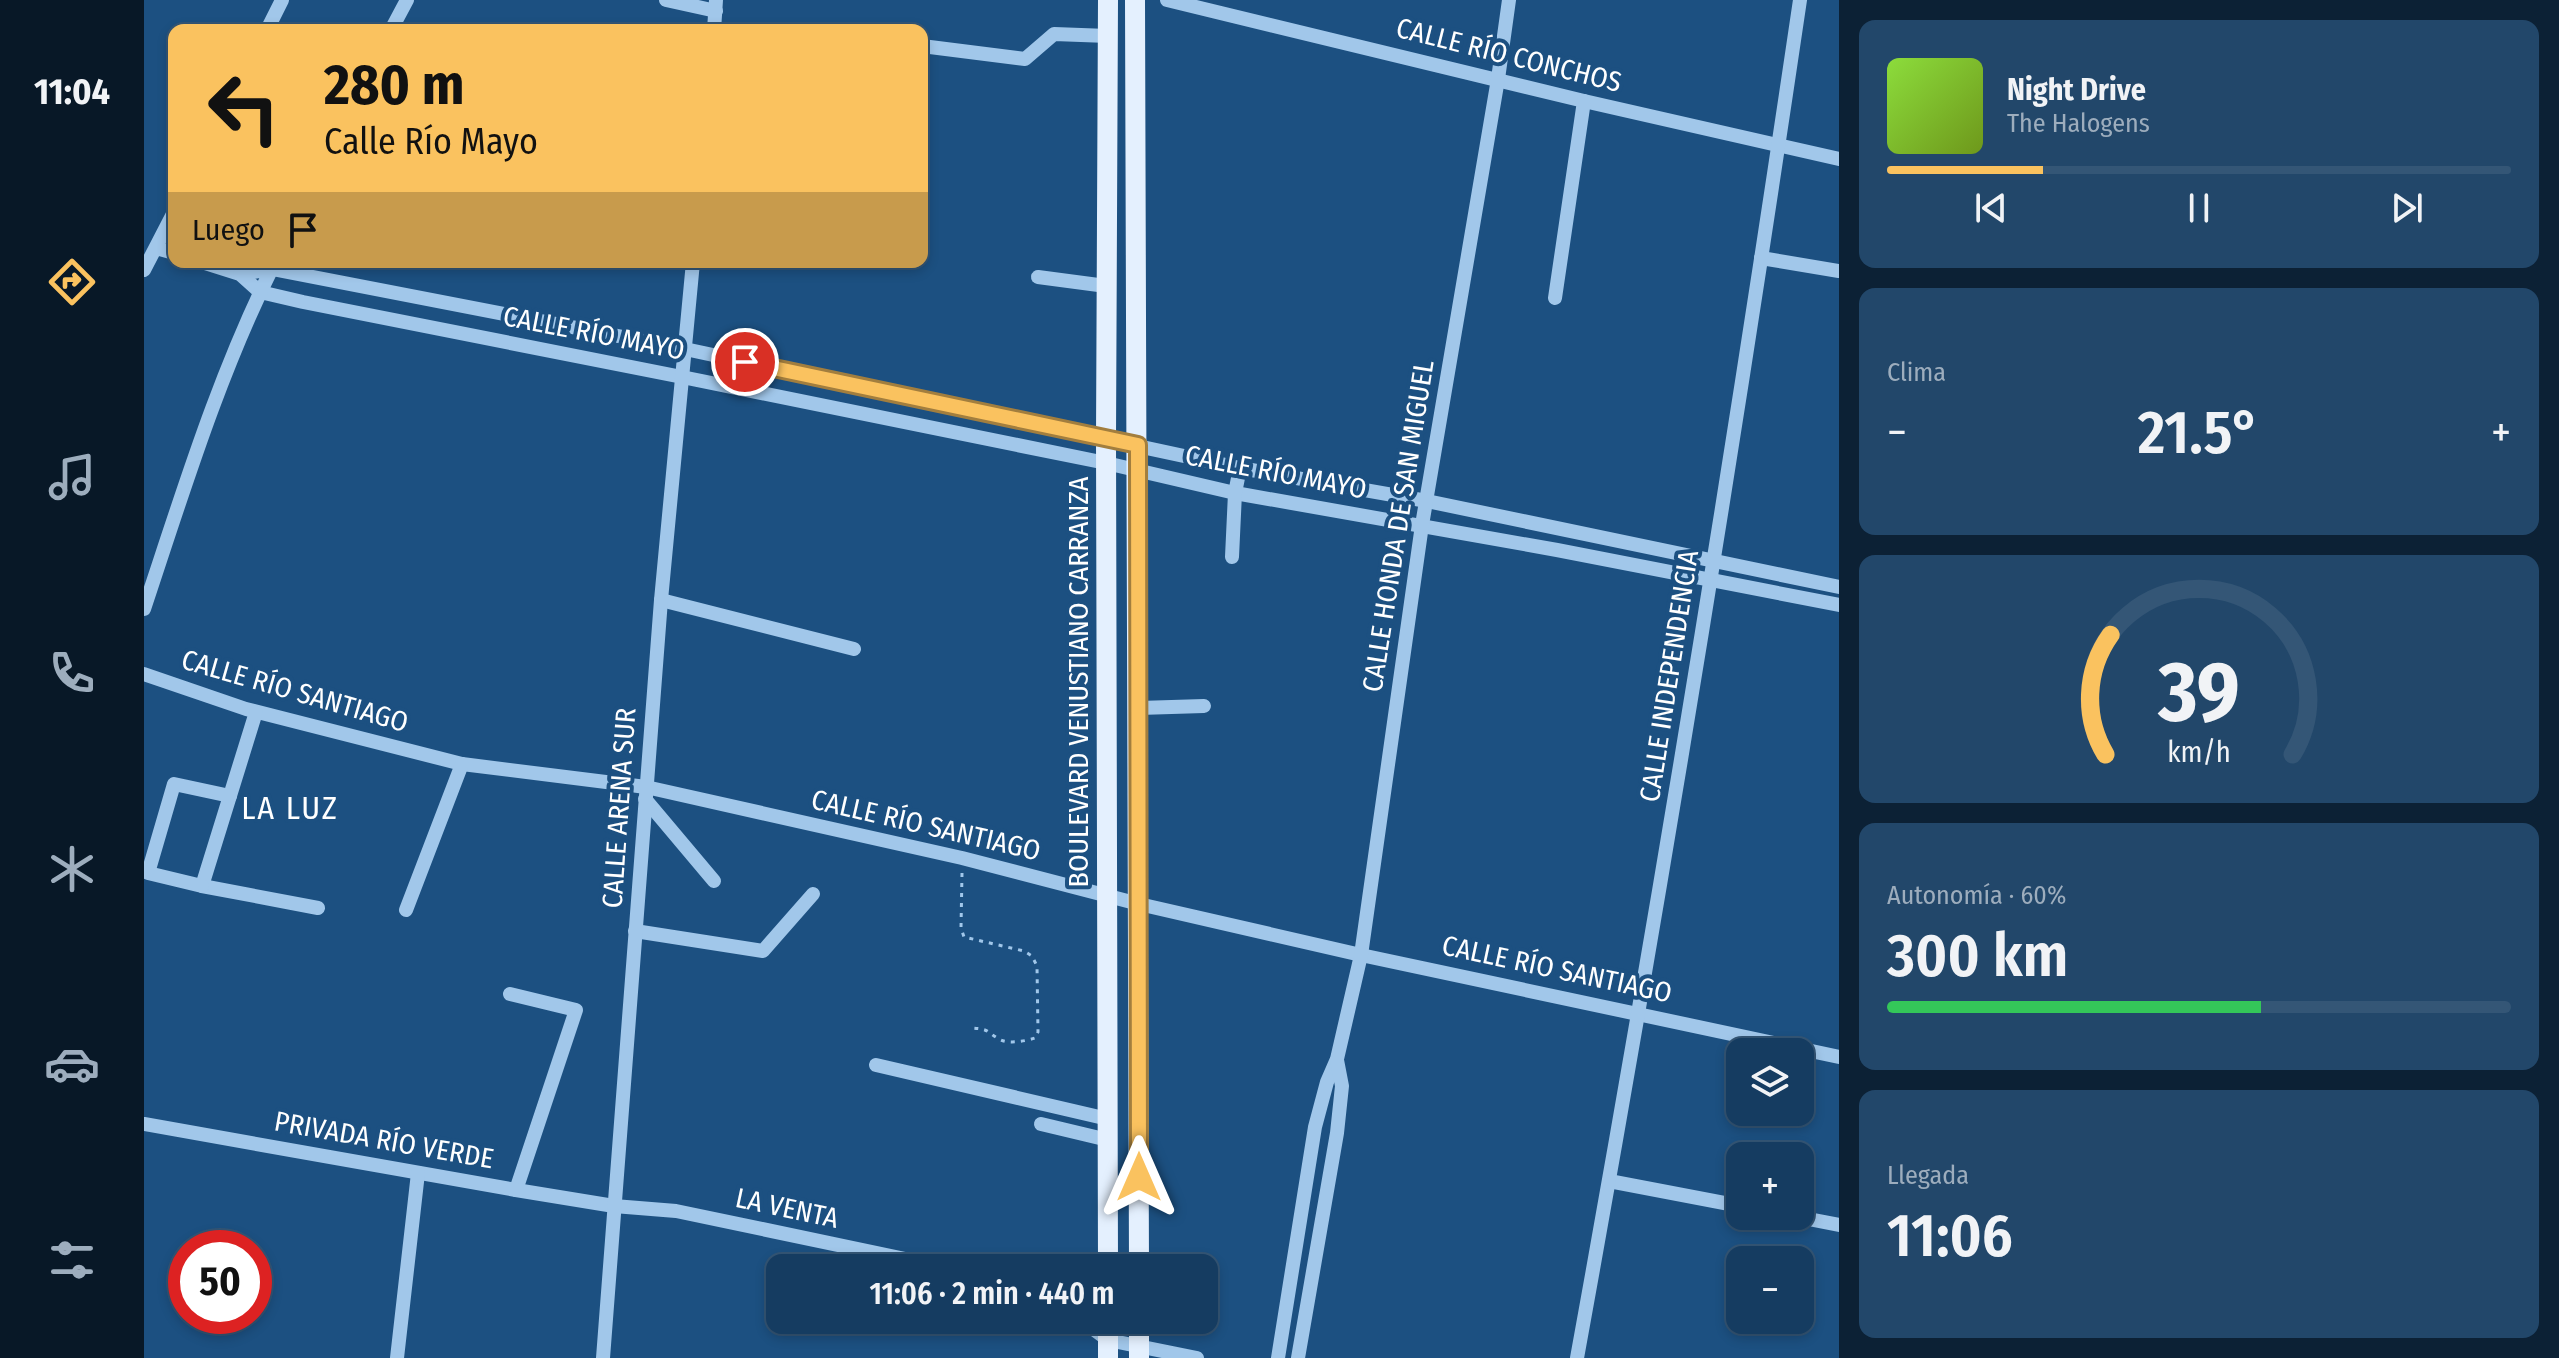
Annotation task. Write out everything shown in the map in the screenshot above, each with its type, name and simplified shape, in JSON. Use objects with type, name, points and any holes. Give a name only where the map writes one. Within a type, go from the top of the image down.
[{"type":"main road","name":"BOULEVARD VENUSTIANO CARRANZA","points":[[1108,0],[1108,1254]]},
{"type":"main road","points":[[1135,0],[1139,1254]]},
{"type":"street","points":[[270,24],[282,0]]},
{"type":"street","points":[[394,24],[407,0]]},
{"type":"street","points":[[666,0],[716,6]]},
{"type":"street","name":"CALLE RÍO CONCHOS","points":[[1167,0],[1839,159]]},
{"type":"street","name":"CALLE HONDA DE SAN MIGUEL","points":[[1278,1358],[1315,1127],[1327,1082],[1337,1059],[1361,955],[1422,525],[1509,0]]},
{"type":"street","name":"CALLE INDEPENDENCIA","points":[[1577,1358],[1639,1012],[1714,562],[1800,0]]},
{"type":"street","points":[[928,47],[1025,59],[1054,34],[1108,36]]},
{"type":"street","points":[[1555,298],[1584,101]]},
{"type":"street","points":[[144,270],[168,224]]},
{"type":"street","points":[[156,248],[168,251]]},
{"type":"street","points":[[1761,258],[1839,271]]},
{"type":"street","name":"CALLE RÍO MAYO","points":[[221,268],[240,274],[260,292],[1106,463],[1235,493],[1422,525],[1839,605]]},
{"type":"street","name":"CALLE RÍO MAYO","points":[[240,274],[263,268]]},
{"type":"street","points":[[144,609],[199,446],[272,268]]},
{"type":"street","name":"CALLE RÍO MAYO","points":[[289,268],[1240,468],[1427,501],[1839,587]]},
{"type":"street","name":"CALLE ARENA SUR","points":[[603,1358],[661,600],[692,268]]},
{"type":"street","points":[[1038,277],[1106,286]]},
{"type":"street","points":[[1232,557],[1235,493],[1240,468]]},
{"type":"street","points":[[661,600],[854,649]]},
{"type":"street","name":"CALLE RÍO SANTIAGO","points":[[144,674],[256,712],[462,764],[646,793],[962,858],[1139,904],[1361,955],[1839,1057]]},
{"type":"street","points":[[1139,708],[1204,706]]},
{"type":"street","points":[[202,886],[256,712]]},
{"type":"street","points":[[406,910],[462,764]]},
{"type":"street","points":[[230,796],[174,784],[148,873],[318,908]]},
{"type":"street","points":[[646,793],[714,881]]},
{"type":"street","points":[[635,931],[763,951],[813,894]]},
{"type":"street","points":[[510,994],[576,1010],[516,1190]]},
{"type":"street","name":"CALLE HONDA DE SAN MIGUEL","points":[[1298,1358],[1337,1133],[1342,1086],[1337,1059]]},
{"type":"street","points":[[876,1065],[1108,1119]]},
{"type":"street","name":"PRIVADA RÍO VERDE","points":[[144,1124],[614,1206]]},
{"type":"street","points":[[1041,1124],[1108,1140]]},
{"type":"street","points":[[397,1358],[418,1173]]},
{"type":"street","points":[[1609,1181],[1726,1203]]},
{"type":"street","name":"LA VENTA","points":[[614,1206],[676,1211],[881,1254]]},
{"type":"street","points":[[1814,1220],[1839,1225]]},
{"type":"street","points":[[1108,1339],[1139,1352],[1197,1358]]},
{"type":"path","points":[[962,858],[962,934],[967,939],[1024,951],[1032,956],[1037,966],[1037,1037],[1008,1041],[999,1039],[988,1030],[970,1028]]},
{"type":"district","name":"LA LUZ","points":[[290,808]]},
{"type":"route","points":[[745,362],[1138,445],[1139,1177]]}]
